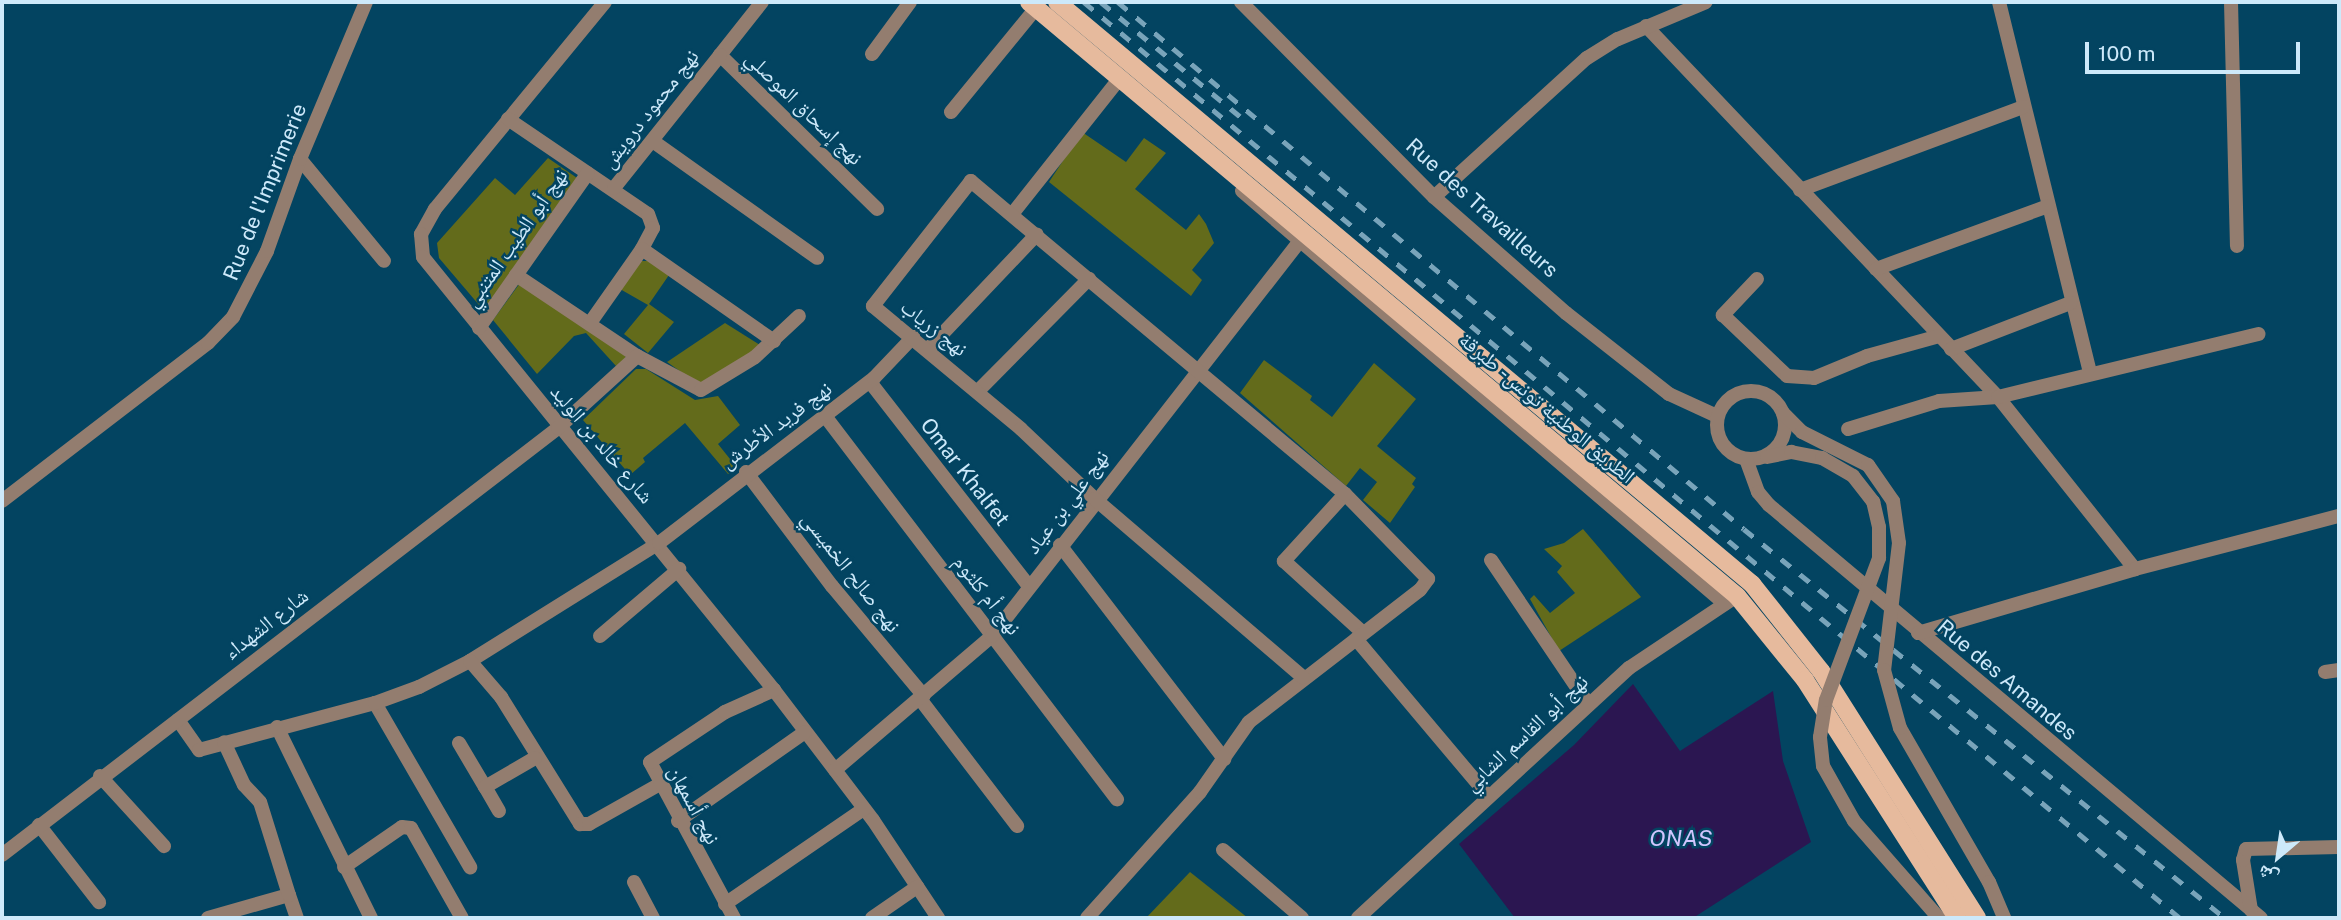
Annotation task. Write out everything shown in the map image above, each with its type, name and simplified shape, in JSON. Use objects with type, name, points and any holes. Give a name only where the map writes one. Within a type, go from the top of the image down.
[{"type":"main road","name":"الطريق الوطنية تونس - طبرقة","points":[[1056,2],[1752,584],[1821,671],[1977,918]]},
{"type":"main road","name":"الطريق الوطنية تونس - طبرقة","points":[[1030,6],[1731,600],[1805,680],[1957,918]]},
{"type":"street","name":"Rue de l'Imprimerie","points":[[2,501],[226,326],[267,251],[300,159],[366,2]]},
{"type":"street","name":"شارع خالد بن الوليد","points":[[605,2],[435,209],[421,234],[426,264],[558,428],[659,543],[835,770],[938,918]]},
{"type":"street","name":"نهج إسحاق الموصلي","points":[[762,2],[720,55],[877,209]]},
{"type":"street","points":[[872,54],[910,2]]},
{"type":"street","name":"Rue des Travailleurs","points":[[1241,2],[1434,197],[1626,362],[1679,401],[1717,416]]},
{"type":"street","points":[[1434,197],[1570,71],[1646,26],[1706,2]]},
{"type":"street","points":[[1999,2],[2070,303],[2090,373]]},
{"type":"street","points":[[2231,2],[2238,246]]},
{"type":"street","points":[[951,112],[1030,6]]},
{"type":"street","points":[[1646,26],[1998,397],[2135,569]]},
{"type":"street","name":"نهج محمود درويش","points":[[508,119],[614,188],[654,142],[720,55]]},
{"type":"street","points":[[1087,918],[1224,759],[1249,722],[1303,677],[1420,590],[1428,579],[1345,494],[1013,213],[1119,79]]},
{"type":"street","points":[[1800,190],[2023,107]]},
{"type":"street","points":[[654,142],[817,258]]},
{"type":"street","points":[[300,159],[384,261]]},
{"type":"street","name":"نهج أبو الطيب المتنبي","points":[[479,328],[588,173]]},
{"type":"street","name":"نهج زرياب","points":[[1013,213],[971,181],[876,298],[875,309],[978,391],[1095,499],[1303,677]]},
{"type":"street","points":[[590,323],[642,249],[652,220],[614,188]]},
{"type":"street","points":[[1876,269],[2048,206]]},
{"type":"street","points":[[928,349],[1037,234]]},
{"type":"street","name":"نهج علي بن عياد","points":[[835,770],[992,636],[1095,499],[1302,238]]},
{"type":"street","points":[[642,249],[774,341]]},
{"type":"street","points":[[516,275],[637,356],[705,391],[774,341],[799,316]]},
{"type":"street","points":[[978,391],[1089,279]]},
{"type":"street","points":[[1757,279],[1723,315],[1787,376],[1814,378],[1867,356],[1939,336]]},
{"type":"street","points":[[1951,349],[2070,303]]},
{"type":"street","points":[[1848,429],[1939,401],[1998,397],[2258,334]]},
{"type":"street","name":"نهج فريد الأطرش","points":[[659,543],[746,472],[870,382],[913,337]]},
{"type":"street","name":"شارع الشهداء","points":[[2,855],[100,776],[178,720],[558,428],[637,356]]},
{"type":"street","name":"Omar Khalfet","points":[[870,382],[1029,586]]},
{"type":"street","points":[[1939,918],[1854,821],[1823,766],[1820,737],[1826,700],[1879,558],[1879,527],[1873,502],[1853,476],[1822,458],[1791,453],[1746,459],[1724,447],[1717,433],[1717,416],[1726,402],[1747,391],[1771,398],[1802,432],[1868,465],[1893,501],[1899,543],[1884,670],[1899,728],[1989,882],[2004,918]]},
{"type":"street","points":[[1762,458],[1781,442],[1785,426],[1782,410]]},
{"type":"street","name":"نهج أم كلثوم","points":[[825,416],[1117,799]]},
{"type":"street","name":"Rue des Amandes","points":[[1746,459],[1758,492],[1769,505],[1918,633],[2256,914]]},
{"type":"street","name":"نهج صالح الخميسي","points":[[746,472],[832,586],[922,698],[1017,826]]},
{"type":"street","points":[[1345,494],[1284,561],[1359,636],[1488,796]]},
{"type":"street","points":[[1918,633],[2135,569],[2339,516]]},
{"type":"street","points":[[178,720],[197,749],[375,703],[431,682],[470,661],[659,543]]},
{"type":"street","points":[[1060,545],[1224,759]]},
{"type":"street","points":[[1492,560],[1588,704]]},
{"type":"street","points":[[600,636],[679,569]]},
{"type":"street","name":"نهج أبو القاسم الشابي","points":[[1358,918],[1629,668],[1752,584]]},
{"type":"street","points":[[470,661],[501,697],[535,758],[583,826],[660,784]]},
{"type":"street","name":"نهج أسمهان","points":[[734,918],[650,766],[656,755],[725,712],[774,690]]},
{"type":"street","points":[[375,703],[470,867]]},
{"type":"street","points":[[277,727],[371,918]]},
{"type":"street","points":[[678,821],[805,733]]},
{"type":"street","points":[[224,743],[244,785],[261,802],[297,918]]},
{"type":"street","points":[[459,743],[499,811]]},
{"type":"street","points":[[485,787],[535,758]]},
{"type":"street","points":[[100,776],[164,846]]},
{"type":"street","points":[[725,904],[864,809]]},
{"type":"street","points":[[39,825],[99,902]]},
{"type":"street","points":[[344,867],[402,827],[411,828],[462,918]]},
{"type":"street","points":[[2256,914],[2243,860],[2246,849],[2339,846]]},
{"type":"street","points":[[1223,849],[1303,918]]},
{"type":"street","points":[[634,882],[653,918]]},
{"type":"street","points":[[872,918],[917,887]]},
{"type":"street","points":[[208,918],[289,895]]},
{"type":"green space","points":[[1082,132],[1126,162],[1144,138],[1166,153],[1135,189],[1186,230],[1199,214],[1206,224],[1214,243],[1192,270],[1202,280],[1191,296],[1049,182]]},
{"type":"green space","points":[[548,158],[580,180],[485,312],[439,258],[437,243],[495,178],[515,195]]},
{"type":"green space","points":[[640,261],[650,261],[669,275],[649,304],[674,322],[648,353],[624,334],[648,305],[620,289]]},
{"type":"green space","points":[[520,283],[626,356],[623,362],[616,366],[586,333],[574,336],[537,374],[493,320]]},
{"type":"green space","points":[[725,323],[760,345],[729,372],[701,386],[667,362]]},
{"type":"green space","points":[[1264,360],[1312,396],[1310,400],[1332,417],[1374,363],[1416,399],[1377,446],[1416,478],[1412,484],[1415,487],[1390,523],[1363,500],[1377,482],[1360,468],[1346,486],[1240,393]]},
{"type":"green space","points":[[636,369],[646,369],[695,400],[718,396],[740,425],[718,444],[738,469],[728,474],[685,423],[643,458],[645,462],[630,475],[583,420]]},
{"type":"green space","points":[[1583,529],[1641,597],[1559,651],[1530,599],[1534,595],[1550,613],[1575,593],[1557,572],[1562,566],[1544,549],[1564,543]]},
{"type":"green space","points":[[1190,872],[1248,918],[1146,918]]},
{"type":"water","name":"ONAS","points":[[1633,684],[1680,751],[1773,691],[1783,761],[1811,842],[1693,918],[1515,918],[1459,844],[1574,745]]},
{"type":"railway","points":[[1084,2],[2180,918]]},
{"type":"railway","points":[[1101,2],[1240,116]]},
{"type":"railway","points":[[1118,2],[1744,529],[2225,918]]}]
